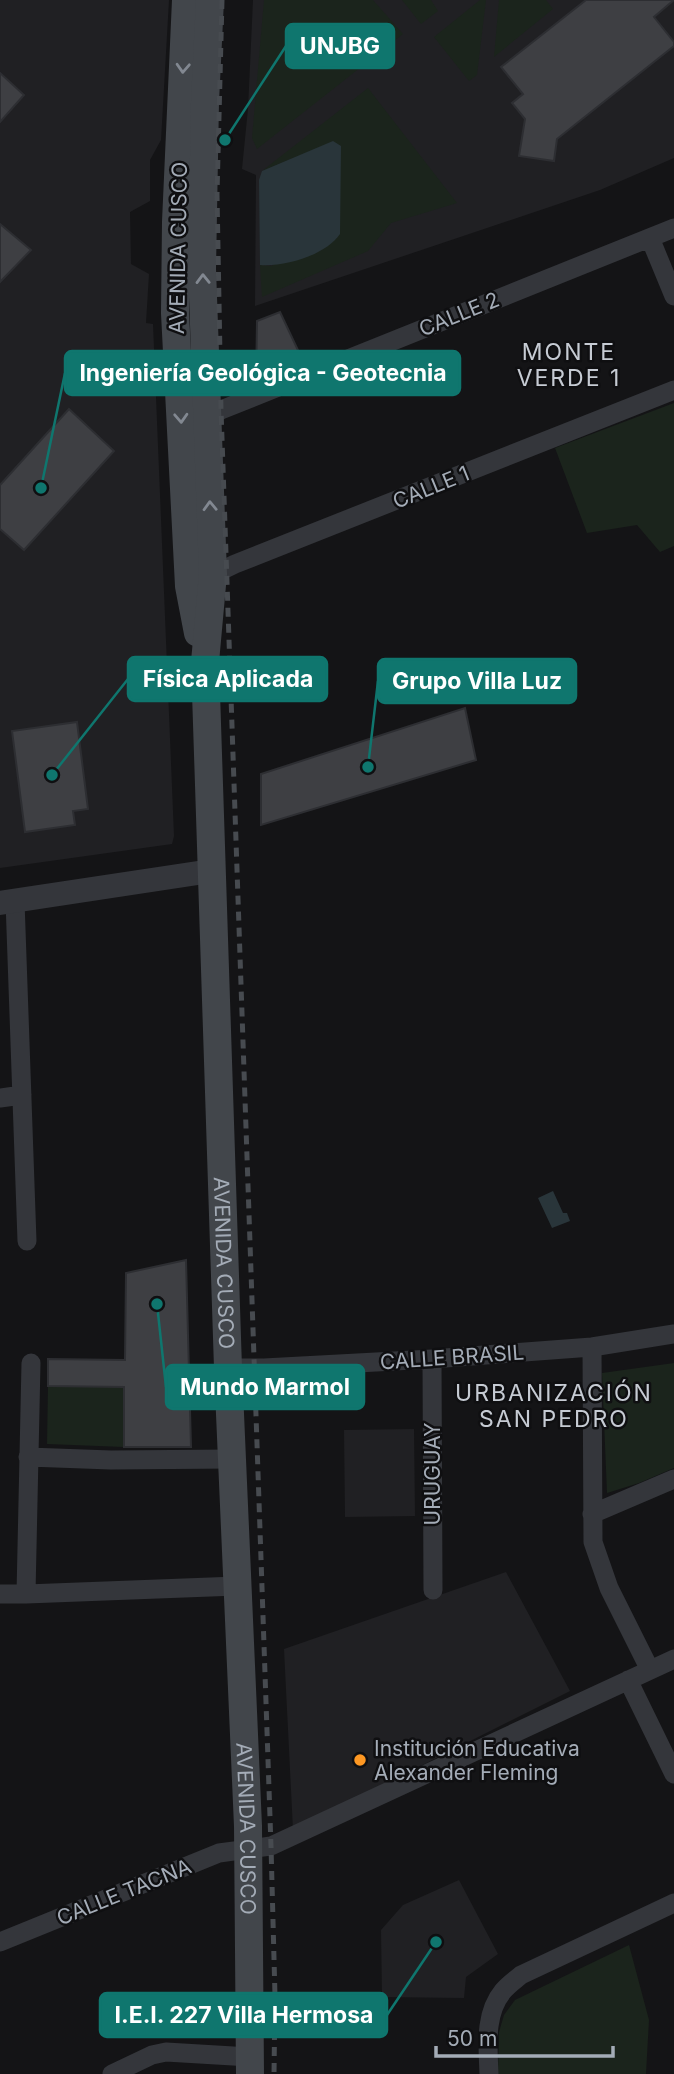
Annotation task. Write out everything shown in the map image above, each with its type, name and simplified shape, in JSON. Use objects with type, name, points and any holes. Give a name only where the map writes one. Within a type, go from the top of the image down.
[{"type":"main road","name":"AVENIDA CUSCO","points":[[186,0],[176,222],[175,313],[201,580],[205,662],[228,1368],[249,1849],[250,2065]]},
{"type":"main road","name":"AVENIDA CUSCO","points":[[201,580],[207,418],[202,269],[210,0]]},
{"type":"street","name":"CALLE 2","points":[[207,418],[220,410],[674,228]]},
{"type":"street","points":[[650,238],[674,296]]},
{"type":"street","name":"CALLE 1","points":[[201,580],[235,564],[674,390]]},
{"type":"street","points":[[27,1241],[22,1095],[8,902],[211,871]]},
{"type":"street","points":[[0,1098],[22,1095]]},
{"type":"street","name":"CALLE BRASIL","points":[[228,1368],[432,1359],[592,1347],[674,1334]]},
{"type":"street","points":[[592,1347],[593,1542],[609,1588],[650,1670]]},
{"type":"street","name":"URUGUAY","points":[[432,1359],[433,1590]]},
{"type":"street","points":[[26,1594],[31,1363]]},
{"type":"street","points":[[28,1457],[111,1460],[232,1459]]},
{"type":"street","points":[[592,1514],[674,1479]]},
{"type":"street","points":[[0,1594],[237,1586]]},
{"type":"street","name":"CALLE TACNA","points":[[0,1942],[219,1853],[271,1846],[674,1659]]},
{"type":"street","points":[[628,1680],[674,1774]]},
{"type":"street","points":[[489,2074],[488,2031],[492,2009],[503,1991],[521,1975],[674,1903]]},
{"type":"street","points":[[112,2074],[152,2055],[166,2052],[250,2065]]},
{"type":"shaded area","points":[[0,0],[169,0],[161,140],[150,160],[150,201],[130,212],[131,264],[149,274],[146,323],[153,324],[174,836],[172,844],[0,868]]},
{"type":"shaded area","points":[[253,0],[674,0],[674,158],[600,190],[255,306],[256,175],[242,169]]},
{"type":"shaded area","points":[[264,0],[373,0],[403,34],[257,149],[252,138]]},
{"type":"shaded area","points":[[402,0],[431,0],[438,11],[421,24]]},
{"type":"shaded area","points":[[480,0],[486,0],[477,75],[469,81],[434,37]]},
{"type":"shaded area","points":[[499,0],[546,0],[553,9],[494,57]]},
{"type":"shaded area","points":[[368,88],[457,203],[391,223],[368,251],[262,297],[260,265],[272,266],[333,142],[262,171]]},
{"type":"shaded area","points":[[333,141],[341,146],[340,234],[315,254],[293,262],[260,265],[259,180],[262,171]]},
{"type":"shaded area","points":[[674,403],[674,546],[660,552],[637,525],[587,533],[555,448]]},
{"type":"shaded area","points":[[553,1191],[563,1213],[567,1213],[570,1221],[552,1228],[538,1198]]},
{"type":"shaded area","points":[[674,1363],[674,1468],[607,1493],[602,1373]]},
{"type":"shaded area","points":[[48,1386],[124,1387],[124,1447],[47,1444]]},
{"type":"shaded area","points":[[414,1429],[415,1516],[345,1517],[344,1430]]},
{"type":"shaded area","name":"Institución Educativa Alexander Fleming","points":[[506,1572],[570,1691],[293,1830],[284,1649]]},
{"type":"shaded area","points":[[459,1880],[498,1954],[466,1977],[464,1998],[382,1997],[381,1930],[403,1905]]},
{"type":"shaded area","points":[[629,1945],[649,2020],[646,2074],[498,2074],[499,2032],[504,2015],[515,2000]]},
{"type":"building","points":[[586,0],[674,0],[654,17],[674,42],[674,46],[557,139],[554,161],[519,156],[525,119],[512,103],[523,94],[501,67]]},
{"type":"building","points":[[0,73],[24,95],[0,122]]},
{"type":"building","points":[[0,224],[31,250],[0,282]]},
{"type":"building","points":[[280,312],[304,363],[256,383],[257,321]]},
{"type":"building","points":[[69,409],[114,451],[24,550],[0,529],[0,485]]},
{"type":"building","points":[[465,708],[476,760],[261,825],[261,774]]},
{"type":"building","points":[[77,722],[88,809],[73,811],[75,825],[25,832],[12,731]]},
{"type":"building","points":[[186,1260],[191,1447],[124,1447],[124,1387],[48,1386],[48,1359],[125,1360],[126,1273]]},
{"type":"railway","points":[[222,0],[217,194],[221,410],[271,1846],[274,2074]]},
{"type":"place","name":"UNJBG","points":[[225,140]]},
{"type":"place","name":"Ingeniería Geológica - Geotecnia","points":[[41,488]]},
{"type":"place","name":"Grupo Villa Luz","points":[[368,767]]},
{"type":"place","name":"Física Aplicada","points":[[52,775]]},
{"type":"place","name":"Mundo Marmol","points":[[157,1304]]},
{"type":"place","name":"Institución Educativa Alexander Fleming","points":[[360,1760]]},
{"type":"place","name":"I.E.I. 227 Villa Hermosa","points":[[436,1942]]},
{"type":"district","name":"MONTE VERDE 1","points":[[569,365]]},
{"type":"district","name":"URBANIZACIÓN SAN PEDRO","points":[[554,1406]]}]
